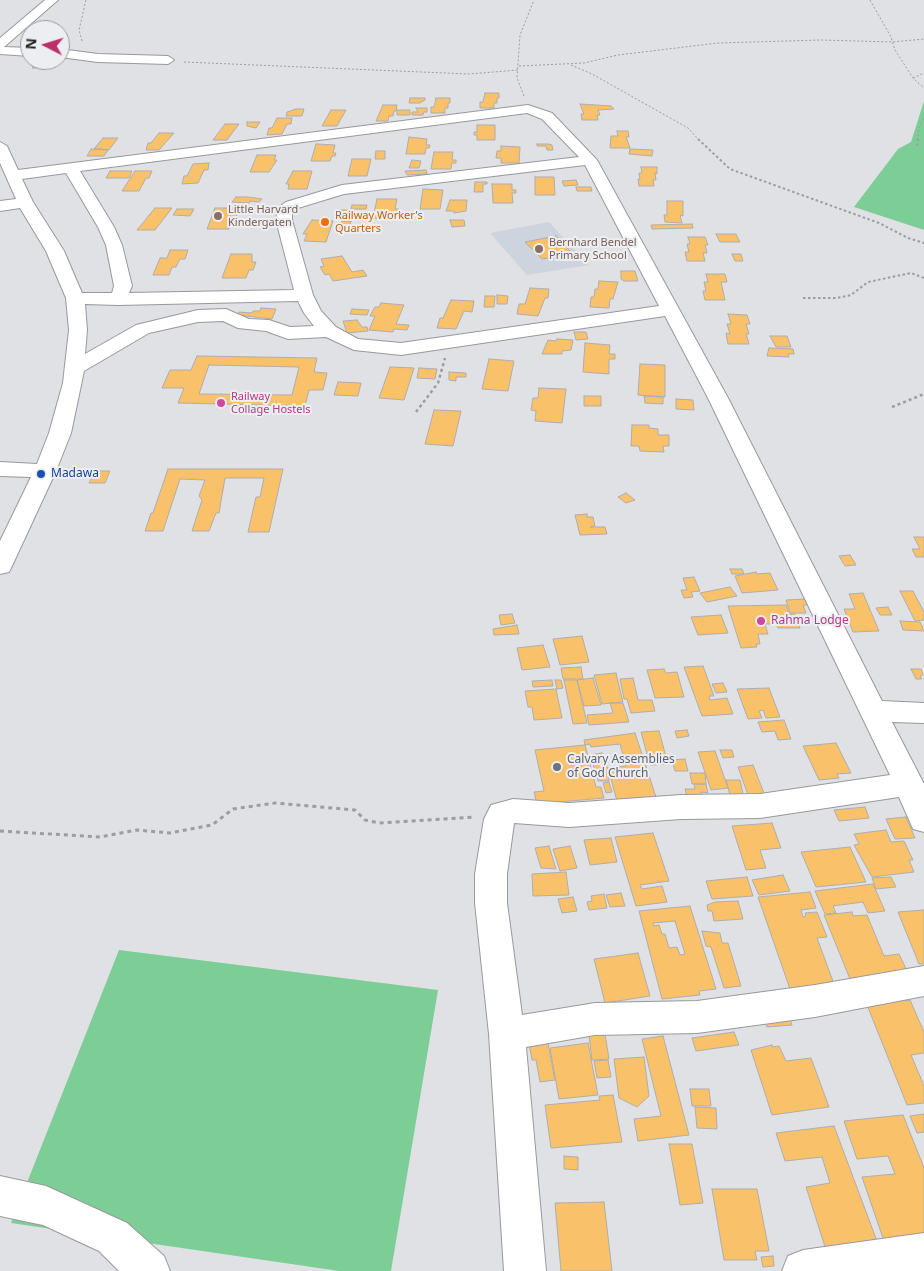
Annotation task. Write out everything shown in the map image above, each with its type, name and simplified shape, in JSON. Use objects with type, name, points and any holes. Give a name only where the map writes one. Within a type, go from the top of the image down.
[{"type":"street","points":[[0,44],[52,0]]},
{"type":"street","points":[[0,50],[20,51]]},
{"type":"street","points":[[70,54],[98,58],[168,60]]},
{"type":"street","points":[[7,176],[528,109],[547,116],[590,160],[669,310],[742,442],[909,784],[924,820]]},
{"type":"street","points":[[0,146],[12,204],[19,222]]},
{"type":"street","points":[[590,160],[342,190],[298,202],[287,208],[284,213],[304,295],[313,313],[329,331],[354,344],[368,347],[401,349],[669,310]]},
{"type":"street","points":[[70,168],[114,245],[123,286],[118,300]]},
{"type":"street","points":[[0,566],[45,471],[63,425],[75,368],[78,330],[74,298],[55,251],[12,204]]},
{"type":"street","points":[[74,298],[118,300],[304,295]]},
{"type":"street","points":[[184,299],[213,316]]},
{"type":"street","points":[[75,368],[143,329],[170,322],[226,315],[245,324],[270,326],[288,333],[329,331]]},
{"type":"street","points":[[0,469],[45,471]]},
{"type":"street","points":[[873,711],[924,713]]},
{"type":"street","points":[[525,1271],[507,1034],[491,903],[491,874],[500,819],[508,811],[569,815],[681,807],[760,806],[909,784]]},
{"type":"street","points":[[507,1034],[595,1019],[697,1017],[814,1001],[924,981]]},
{"type":"street","points":[[0,1196],[46,1206],[113,1237],[150,1271]]},
{"type":"street","points":[[803,1271],[924,1254]]},
{"type":"path","points":[[70,49],[82,41],[79,30],[86,0]]},
{"type":"path","points":[[528,109],[517,78],[520,66],[520,35],[534,0]]},
{"type":"path","points":[[870,0],[913,78],[924,88]]},
{"type":"path","points":[[520,66],[569,64],[618,55],[710,43],[821,40],[892,42],[924,39]]},
{"type":"path","points":[[168,60],[450,73],[518,70]]},
{"type":"path","points":[[569,64],[592,74],[688,128],[718,160],[730,169],[879,223],[908,238],[924,243]]},
{"type":"path","points":[[913,78],[924,73]]},
{"type":"path","points":[[917,146],[919,128],[924,117]]},
{"type":"path","points":[[802,298],[837,298],[851,295],[868,282],[895,275],[916,273],[924,278]]},
{"type":"path","points":[[416,412],[438,382],[445,361],[446,342]]},
{"type":"path","points":[[892,407],[924,394]]},
{"type":"path","points":[[0,831],[100,836],[137,830],[170,833],[212,825],[233,809],[253,805],[275,804],[355,810],[372,822],[465,816],[500,819]]},
{"type":"shaded area","name":"Bernhard Bendel Primary School","points":[[549,222],[589,265],[527,275],[490,233]]},
{"type":"green space","points":[[924,101],[924,230],[854,207],[898,149],[911,142]]},
{"type":"green space","points":[[119,950],[438,990],[391,1271],[339,1271],[11,1223]]},
{"type":"building","points":[[485,93],[499,93],[497,103],[494,103],[494,108],[480,108],[480,102],[483,102]]},
{"type":"building","points":[[410,98],[425,98],[425,100],[420,103],[409,103]]},
{"type":"building","points":[[436,98],[450,98],[448,108],[445,108],[445,113],[431,113],[431,107],[434,107]]},
{"type":"building","points":[[580,104],[611,106],[614,109],[598,110],[600,115],[597,115],[598,120],[582,120],[581,114],[584,114]]},
{"type":"building","points":[[383,105],[397,105],[396,111],[394,111],[393,116],[389,116],[388,121],[376,121]]},
{"type":"building","points":[[416,108],[427,108],[427,112],[424,112],[423,115],[412,115],[412,112],[418,112]]},
{"type":"building","points":[[304,109],[302,116],[286,116],[287,112]]},
{"type":"building","points":[[331,110],[346,110],[337,126],[322,126]]},
{"type":"building","points":[[397,110],[410,110],[410,115],[397,115]]},
{"type":"building","points":[[277,118],[292,118],[291,124],[287,124],[282,134],[267,135],[269,128],[272,128]]},
{"type":"building","points":[[247,122],[260,122],[256,128],[247,126]]},
{"type":"building","points":[[225,124],[239,124],[227,140],[213,140]]},
{"type":"building","points":[[477,125],[495,125],[495,140],[477,140],[477,135],[474,135],[474,132],[477,132]]},
{"type":"building","points":[[617,131],[628,131],[629,137],[626,137],[630,148],[610,148],[611,136],[618,136]]},
{"type":"building","points":[[159,133],[174,133],[159,150],[146,150],[148,143],[151,143]]},
{"type":"building","points":[[409,137],[427,139],[426,145],[430,145],[429,148],[426,148],[425,154],[406,154]]},
{"type":"building","points":[[103,138],[118,138],[109,150],[94,149]]},
{"type":"building","points":[[316,144],[335,145],[333,153],[336,153],[335,156],[332,156],[330,161],[311,161]]},
{"type":"building","points":[[537,144],[552,145],[553,150],[547,150],[546,146],[537,146]]},
{"type":"building","points":[[501,146],[520,147],[519,163],[501,163],[501,158],[496,158],[497,151],[501,151]]},
{"type":"building","points":[[91,149],[108,150],[104,156],[87,156]]},
{"type":"building","points":[[630,149],[653,150],[652,156],[629,154]]},
{"type":"building","points":[[376,151],[385,151],[385,159],[375,159]]},
{"type":"building","points":[[434,152],[453,152],[452,160],[456,160],[456,163],[452,163],[451,169],[431,169]]},
{"type":"building","points":[[257,155],[276,155],[274,160],[277,160],[269,172],[250,172]]},
{"type":"building","points":[[352,159],[371,159],[367,176],[348,176]]},
{"type":"building","points":[[412,160],[421,161],[419,168],[409,168]]},
{"type":"building","points":[[209,163],[208,170],[204,170],[198,183],[182,184],[184,176],[187,176],[193,164]]},
{"type":"building","points":[[641,167],[657,167],[657,174],[655,173],[656,180],[653,180],[654,186],[639,186],[638,179],[640,179],[639,173],[642,173]]},
{"type":"building","points":[[426,170],[427,174],[407,175],[405,171]]},
{"type":"building","points":[[110,171],[132,171],[129,178],[106,178]]},
{"type":"building","points":[[135,171],[152,171],[139,191],[122,191]]},
{"type":"building","points":[[293,171],[312,171],[307,189],[288,189],[289,184],[286,184]]},
{"type":"building","points":[[535,177],[554,177],[555,195],[535,195]]},
{"type":"building","points":[[576,180],[578,185],[564,186],[562,181]]},
{"type":"building","points":[[475,182],[487,182],[487,184],[483,184],[483,192],[474,192]]},
{"type":"building","points":[[492,184],[512,184],[512,190],[516,190],[516,193],[512,193],[513,203],[493,203]]},
{"type":"building","points":[[576,187],[591,187],[592,191],[577,191]]},
{"type":"building","points":[[423,189],[443,190],[440,209],[420,209]]},
{"type":"building","points":[[236,197],[262,199],[259,202],[250,201],[249,203],[232,202]]},
{"type":"building","points":[[377,199],[397,199],[395,209],[399,209],[399,213],[395,213],[394,219],[373,218]]},
{"type":"building","points":[[450,200],[467,200],[466,211],[454,213],[454,211],[446,211]]},
{"type":"building","points":[[667,201],[683,201],[683,216],[680,215],[682,223],[665,222],[664,215],[667,215]]},
{"type":"building","points":[[352,205],[367,205],[366,209],[351,209]]},
{"type":"building","points":[[155,208],[172,208],[155,230],[137,230]]},
{"type":"building","points":[[215,208],[236,208],[234,214],[237,214],[236,218],[233,218],[229,229],[207,229]]},
{"type":"building","points":[[177,209],[194,209],[190,216],[173,215]]},
{"type":"building","points":[[341,210],[352,210],[352,221],[341,221]]},
{"type":"building","points":[[355,213],[368,213],[365,220],[357,220]]},
{"type":"building","points":[[312,220],[333,221],[326,242],[304,241],[307,234],[303,234]]},
{"type":"building","points":[[450,220],[464,220],[465,226],[452,227]]},
{"type":"building","points":[[342,221],[351,221],[349,228],[354,228],[352,231],[339,230]]},
{"type":"building","points":[[692,224],[693,228],[652,229],[651,225]]},
{"type":"building","points":[[716,234],[736,234],[740,242],[720,242]]},
{"type":"building","points":[[556,236],[573,254],[542,259],[525,242]]},
{"type":"building","points":[[688,237],[705,237],[708,245],[705,245],[707,253],[703,253],[705,261],[687,261],[685,252],[689,252],[687,244],[690,244]]},
{"type":"building","points":[[170,250],[188,250],[185,259],[180,259],[176,267],[172,267],[169,275],[153,275],[160,258],[167,258]]},
{"type":"building","points":[[231,254],[252,254],[252,262],[256,262],[253,270],[249,270],[246,278],[222,278]]},
{"type":"building","points":[[732,254],[741,254],[743,261],[735,261]]},
{"type":"building","points":[[342,256],[352,272],[363,270],[367,276],[333,281],[329,274],[325,275],[320,267],[324,266],[321,259]]},
{"type":"building","points":[[621,271],[635,271],[638,281],[624,281],[621,279]]},
{"type":"building","points":[[706,274],[725,274],[727,282],[721,282],[725,300],[705,300],[703,291],[706,291],[704,282],[708,282]]},
{"type":"building","points":[[599,281],[618,282],[613,299],[610,299],[609,308],[590,307],[591,297],[594,297],[595,289],[598,289]]},
{"type":"building","points":[[530,288],[549,289],[548,298],[545,298],[538,316],[517,314],[519,304],[525,304]]},
{"type":"building","points":[[497,295],[508,296],[507,304],[497,304]]},
{"type":"building","points":[[485,296],[495,296],[494,307],[484,307]]},
{"type":"building","points":[[451,300],[474,301],[472,312],[464,311],[456,329],[437,328],[440,318],[443,318]]},
{"type":"building","points":[[381,303],[404,305],[396,324],[409,325],[407,330],[394,329],[393,332],[369,330],[375,316],[370,316],[375,307],[379,307]]},
{"type":"building","points":[[261,308],[276,309],[272,319],[238,315],[239,312],[252,313],[253,311],[260,311]]},
{"type":"building","points":[[352,309],[369,310],[367,315],[350,314]]},
{"type":"building","points":[[728,314],[747,315],[750,324],[746,324],[749,344],[728,344],[726,333],[730,334],[727,324],[731,324]]},
{"type":"building","points":[[357,320],[362,327],[367,327],[368,331],[347,333],[343,321]]},
{"type":"building","points":[[574,332],[586,332],[588,339],[576,340]]},
{"type":"building","points":[[770,336],[787,336],[791,347],[776,347]]},
{"type":"building","points":[[557,339],[573,340],[571,350],[562,351],[562,354],[542,354],[548,340],[556,341]]},
{"type":"building","points":[[585,343],[610,345],[609,354],[615,354],[615,359],[609,359],[609,374],[583,372]]},
{"type":"building","points":[[769,348],[793,349],[794,354],[788,354],[789,357],[767,356]]},
{"type":"building","points":[[197,356],[317,358],[314,372],[327,373],[323,390],[309,390],[305,406],[178,403],[184,388],[162,388],[170,370],[191,370]],"holes":[[[209,365],[299,367],[292,395],[199,394]]]},
{"type":"building","points":[[489,359],[514,361],[508,391],[482,389]]},
{"type":"building","points":[[640,364],[665,365],[665,397],[638,395]]},
{"type":"building","points":[[390,367],[414,368],[404,400],[379,398]]},
{"type":"building","points":[[419,368],[437,369],[435,379],[417,378]]},
{"type":"building","points":[[449,372],[466,373],[466,377],[456,377],[456,381],[449,380]]},
{"type":"building","points":[[338,382],[361,383],[358,396],[334,395]]},
{"type":"building","points":[[539,388],[566,389],[562,423],[535,421],[536,411],[531,410],[533,398],[538,398]]},
{"type":"building","points":[[584,396],[601,396],[601,406],[584,406]]},
{"type":"building","points":[[644,396],[663,397],[663,404],[645,403]]},
{"type":"building","points":[[676,399],[693,400],[694,410],[676,409]]},
{"type":"building","points":[[434,410],[461,411],[453,446],[425,444]]},
{"type":"building","points":[[632,425],[649,425],[649,428],[658,429],[658,435],[669,435],[669,446],[663,446],[664,452],[640,451],[639,446],[631,446]]},
{"type":"building","points":[[168,469],[283,469],[269,532],[248,532],[256,497],[260,497],[264,478],[225,478],[219,513],[216,513],[209,531],[192,531],[202,500],[199,496],[205,480],[180,479],[163,531],[145,531]]},
{"type":"building","points":[[95,471],[110,471],[105,483],[89,483]]},
{"type":"building","points":[[626,493],[635,500],[626,503],[618,497]]},
{"type":"building","points":[[587,514],[587,517],[593,517],[595,526],[590,527],[605,527],[607,534],[580,535],[575,515]]},
{"type":"building","points":[[914,537],[924,537],[924,557],[916,557],[912,549],[920,549]]},
{"type":"building","points":[[850,555],[856,565],[845,566],[839,556]]},
{"type":"building","points":[[730,569],[742,569],[744,574],[732,574]]},
{"type":"building","points":[[756,572],[757,574],[770,573],[778,590],[742,593],[735,576]]},
{"type":"building","points":[[694,577],[700,591],[691,592],[693,597],[684,598],[681,590],[687,590],[683,578]]},
{"type":"building","points":[[730,587],[737,596],[707,602],[700,593]]},
{"type":"building","points":[[900,591],[913,591],[924,612],[924,620],[915,621]]},
{"type":"building","points":[[863,593],[879,631],[853,632],[844,609],[855,609],[849,594]]},
{"type":"building","points":[[805,599],[808,605],[803,605],[806,613],[790,613],[786,600]]},
{"type":"building","points":[[786,605],[789,614],[795,614],[800,628],[778,628],[776,624],[765,624],[768,634],[758,634],[760,644],[756,644],[757,647],[741,648],[728,606]]},
{"type":"building","points":[[888,607],[892,615],[880,615],[876,608]]},
{"type":"building","points":[[512,614],[515,623],[501,625],[499,615]]},
{"type":"building","points":[[721,615],[728,633],[698,635],[691,617]]},
{"type":"building","points":[[900,621],[920,622],[924,631],[903,630]]},
{"type":"building","points":[[517,625],[519,634],[494,635],[493,629]]},
{"type":"building","points":[[582,636],[589,662],[560,665],[553,639]]},
{"type":"building","points":[[543,645],[550,667],[522,670],[517,648]]},
{"type":"building","points":[[703,666],[714,696],[709,696],[710,700],[727,698],[733,714],[702,716],[684,667]]},
{"type":"building","points":[[581,667],[583,679],[563,679],[561,668]]},
{"type":"building","points":[[664,669],[666,673],[677,672],[684,697],[655,698],[647,670]]},
{"type":"building","points":[[911,669],[921,669],[923,675],[920,676],[922,679],[916,679]]},
{"type":"building","points":[[616,673],[623,702],[602,704],[594,675]]},
{"type":"building","points":[[593,678],[601,705],[584,706],[577,680]]},
{"type":"building","points":[[633,678],[638,700],[652,700],[655,711],[631,713],[627,699],[624,699],[620,679]]},
{"type":"building","points":[[552,680],[553,686],[533,687],[532,681]]},
{"type":"building","points":[[555,680],[561,680],[563,688],[557,689]]},
{"type":"building","points":[[564,680],[577,680],[587,723],[573,724]]},
{"type":"building","points":[[723,683],[727,692],[716,693],[712,684]]},
{"type":"building","points":[[769,688],[780,717],[766,718],[763,710],[759,711],[762,718],[748,719],[737,689]]},
{"type":"building","points":[[556,689],[562,718],[534,720],[532,707],[528,707],[525,691]]},
{"type":"building","points":[[610,703],[623,703],[629,722],[589,725],[587,715],[613,713]]},
{"type":"building","points":[[784,720],[791,739],[778,740],[775,731],[762,732],[758,722]]},
{"type":"building","points":[[687,730],[689,736],[677,738],[675,731]]},
{"type":"building","points":[[659,731],[668,764],[650,765],[641,732]]},
{"type":"building","points":[[635,733],[656,797],[617,801],[608,768],[626,766],[620,744],[591,747],[590,744],[585,745],[584,740]]},
{"type":"building","points":[[836,743],[851,773],[837,774],[839,778],[819,780],[803,746]]},
{"type":"building","points":[[585,745],[596,787],[601,787],[604,798],[537,804],[534,792],[544,791],[535,750]]},
{"type":"building","points":[[720,750],[732,750],[734,757],[723,758]]},
{"type":"building","points":[[715,751],[728,788],[711,790],[698,752]]},
{"type":"building","points":[[602,753],[609,772],[596,773],[590,755]]},
{"type":"building","points":[[685,759],[688,771],[675,771],[672,760]]},
{"type":"building","points":[[753,765],[764,793],[748,795],[738,767]]},
{"type":"building","points":[[690,773],[705,773],[706,784],[692,784]]},
{"type":"building","points":[[596,774],[608,774],[609,781],[598,781]]},
{"type":"building","points":[[726,780],[740,780],[743,794],[730,795]]},
{"type":"building","points":[[609,782],[612,792],[606,793],[603,783]]},
{"type":"building","points":[[694,784],[706,784],[708,793],[701,792],[702,798],[687,797],[685,789],[695,789]]},
{"type":"building","points":[[865,807],[869,818],[839,821],[834,810]]},
{"type":"building","points":[[906,817],[915,838],[895,839],[886,819]]},
{"type":"building","points":[[772,823],[781,848],[760,850],[766,868],[746,870],[732,826]]},
{"type":"building","points":[[886,830],[891,842],[904,841],[913,860],[909,860],[914,872],[872,877],[854,845],[859,844],[854,834]]},
{"type":"building","points":[[653,833],[669,881],[640,885],[642,889],[662,886],[667,902],[636,906],[615,837]]},
{"type":"building","points":[[611,838],[617,862],[590,865],[584,840]]},
{"type":"building","points":[[549,846],[556,869],[541,868],[535,848]]},
{"type":"building","points":[[570,846],[577,868],[560,871],[553,849]]},
{"type":"building","points":[[850,847],[866,882],[816,887],[801,852]]},
{"type":"building","points":[[566,872],[569,895],[533,896],[532,874]]},
{"type":"building","points":[[783,875],[790,891],[759,895],[752,880]]},
{"type":"building","points":[[747,877],[753,896],[712,899],[706,881]]},
{"type":"building","points":[[891,877],[896,887],[876,889],[872,878]]},
{"type":"building","points":[[873,884],[885,911],[868,913],[863,902],[833,906],[836,913],[825,914],[815,891]]},
{"type":"building","points":[[810,892],[816,908],[801,910],[803,917],[806,916],[805,913],[817,912],[827,937],[817,938],[834,984],[790,989],[758,897]]},
{"type":"building","points":[[621,893],[625,906],[610,907],[606,895]]},
{"type":"building","points":[[604,894],[607,908],[589,910],[587,902],[592,901],[591,896]]},
{"type":"building","points":[[573,897],[577,911],[562,913],[558,899]]},
{"type":"building","points":[[738,901],[743,919],[714,921],[712,911],[708,911],[707,905],[715,902]]},
{"type":"building","points":[[690,906],[716,989],[699,991],[700,995],[662,999],[639,911]],"holes":[[[675,921],[685,954],[680,955],[677,947],[669,948],[665,934],[662,934],[659,925],[654,926],[653,923]]]},
{"type":"building","points":[[924,910],[924,964],[919,964],[898,912]]},
{"type":"building","points":[[852,912],[853,916],[867,915],[884,956],[899,954],[908,973],[850,979],[824,915]]},
{"type":"building","points":[[702,931],[720,933],[722,943],[728,943],[741,986],[724,988],[711,947],[706,946]]},
{"type":"building","points":[[638,953],[650,996],[605,1003],[594,959]]},
{"type":"building","points":[[904,995],[906,1001],[910,1000],[924,1032],[924,1053],[911,1055],[924,1086],[924,1103],[907,1105],[865,1000]]},
{"type":"building","points":[[788,1013],[792,1025],[767,1027],[763,1016]]},
{"type":"building","points":[[734,1032],[739,1045],[696,1051],[692,1038]]},
{"type":"building","points":[[605,1034],[609,1059],[592,1060],[589,1035]]},
{"type":"building","points":[[663,1036],[689,1135],[638,1141],[634,1119],[661,1116],[642,1039]]},
{"type":"building","points":[[548,1043],[555,1080],[540,1082],[536,1060],[532,1060],[529,1044]]},
{"type":"building","points":[[588,1043],[598,1095],[559,1099],[550,1048]]},
{"type":"building","points":[[772,1045],[772,1047],[779,1046],[786,1061],[811,1058],[829,1107],[772,1115],[751,1050]]},
{"type":"building","points":[[644,1057],[649,1096],[637,1107],[619,1098],[614,1059]]},
{"type":"building","points":[[608,1060],[611,1077],[597,1078],[594,1061]]},
{"type":"building","points":[[690,1089],[709,1089],[711,1106],[692,1106]]},
{"type":"building","points":[[613,1095],[622,1142],[551,1148],[545,1105],[600,1100],[599,1096]]},
{"type":"building","points":[[695,1107],[716,1108],[717,1129],[697,1128]]},
{"type":"building","points":[[924,1114],[924,1132],[917,1133],[910,1116]]},
{"type":"building","points":[[903,1115],[924,1168],[924,1236],[884,1241],[862,1177],[895,1174],[888,1156],[857,1159],[844,1121]]},
{"type":"building","points":[[834,1126],[878,1244],[826,1250],[806,1187],[830,1183],[822,1157],[785,1161],[776,1133]]},
{"type":"building","points":[[669,1144],[692,1144],[703,1203],[680,1205]]},
{"type":"building","points":[[564,1156],[578,1157],[578,1170],[564,1169]]},
{"type":"building","points":[[712,1189],[757,1189],[769,1251],[755,1251],[757,1260],[724,1260]]},
{"type":"building","points":[[604,1202],[612,1271],[561,1271],[555,1203]]},
{"type":"building","points":[[773,1256],[774,1266],[763,1267],[761,1257]]},
{"type":"place","name":"Little Harvard Kindergaten","points":[[218,216]]},
{"type":"place","name":"Railway Worker's Quarters","points":[[325,222]]},
{"type":"place","name":"Bernhard Bendel Primary School","points":[[539,249]]},
{"type":"place","name":"Railway Collage Hostels","points":[[221,403]]},
{"type":"place","name":"Madawa","points":[[41,474]]},
{"type":"place","name":"Rahma Lodge","points":[[761,621]]},
{"type":"place","name":"Calvary Assemblies of God Church","points":[[557,767]]}]
